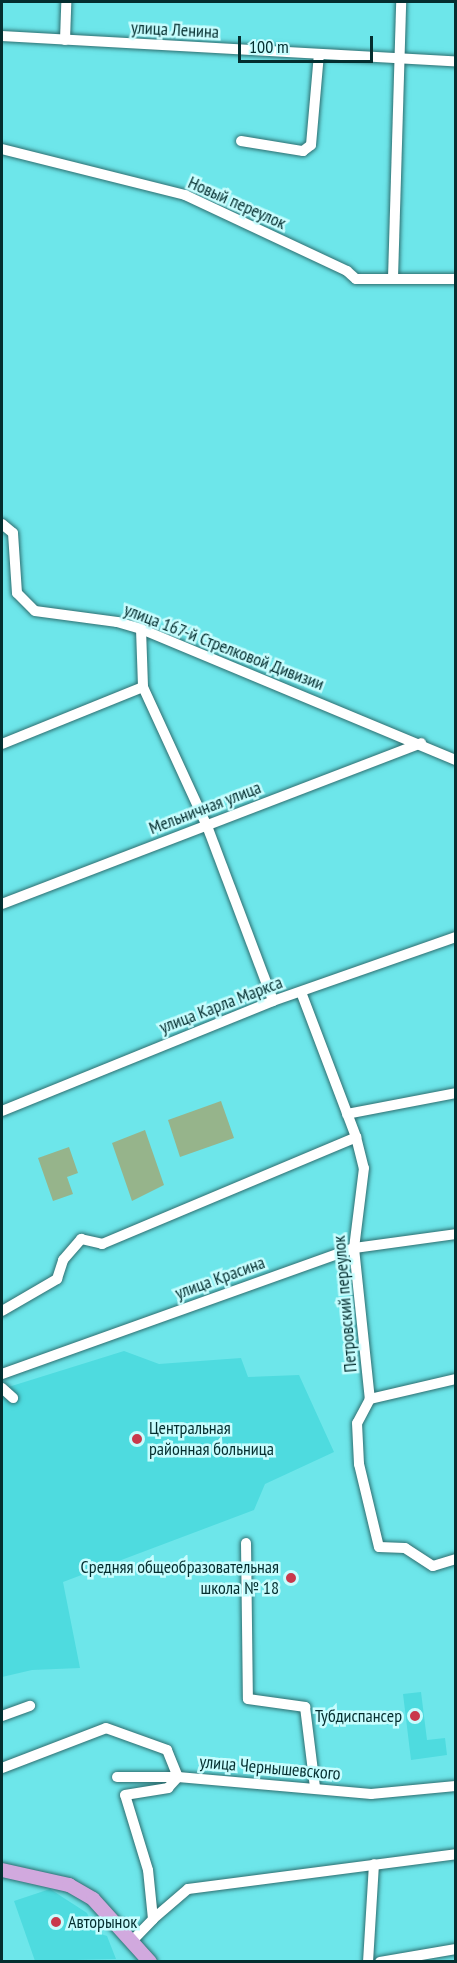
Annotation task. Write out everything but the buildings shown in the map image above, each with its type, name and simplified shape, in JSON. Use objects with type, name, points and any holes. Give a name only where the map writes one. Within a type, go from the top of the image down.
[{"type":"main road","points":[[2,1870],[69,1885],[93,1899],[150,1962]]},
{"type":"street","points":[[65,40],[66,2]]},
{"type":"street","points":[[393,278],[397,58],[401,2]]},
{"type":"street","name":"улица Ленина","points":[[2,36],[456,61]]},
{"type":"street","points":[[241,141],[303,152],[311,145],[319,54]]},
{"type":"street","name":"Новый переулок","points":[[2,149],[185,195],[347,271],[356,279],[456,279]]},
{"type":"street","name":"улица 167-й Стрелковой Дивизии","points":[[2,524],[13,533],[17,593],[35,611],[117,622],[141,629],[421,743],[456,760]]},
{"type":"street","points":[[141,629],[143,687],[207,826],[273,1001]]},
{"type":"street","points":[[2,744],[143,687]]},
{"type":"street","name":"Мельничная улица","points":[[2,904],[421,743]]},
{"type":"street","name":"улица Карла Маркса","points":[[2,1111],[273,1001],[456,937]]},
{"type":"street","name":"Петровский переулок","points":[[301,992],[356,1137],[364,1168],[354,1248],[370,1399]]},
{"type":"street","points":[[347,1113],[456,1093]]},
{"type":"street","points":[[2,1311],[57,1279],[63,1260],[81,1239],[102,1244],[356,1137]]},
{"type":"street","name":"улица Красина","points":[[2,1374],[354,1248],[456,1234]]},
{"type":"street","points":[[456,1380],[370,1399],[357,1423],[359,1464],[379,1548],[405,1548],[433,1566],[456,1559]]},
{"type":"street","points":[[2,1388],[13,1398]]},
{"type":"street","points":[[246,1543],[248,1699],[305,1707],[315,1787]]},
{"type":"street","points":[[2,1716],[30,1706]]},
{"type":"street","name":"улица Чернышевского","points":[[2,1768],[105,1728],[167,1750],[178,1777],[315,1787],[371,1794],[456,1786]]},
{"type":"street","points":[[117,1777],[178,1777]]},
{"type":"street","points":[[153,1919],[148,1870],[125,1795],[168,1788],[178,1777]]},
{"type":"street","points":[[132,1941],[153,1919],[188,1889],[456,1854]]},
{"type":"street","points":[[368,1962],[374,1864]]},
{"type":"street","points":[[380,1962],[456,1949]]},
{"type":"shaded area","points":[[124,1351],[159,1364],[241,1358],[248,1377],[299,1375],[334,1452],[265,1484],[254,1510],[63,1582],[80,1668],[32,1670],[2,1677],[2,1389]]},
{"type":"shaded area","name":"Тубдиспансер","points":[[421,1692],[427,1740],[445,1738],[447,1755],[411,1760],[403,1694]]},
{"type":"shaded area","name":"Авторынок","points":[[50,1889],[87,1913],[95,1932],[107,1936],[116,1959],[35,1961],[14,1901]]},
{"type":"green space","points":[[221,1101],[234,1138],[180,1157],[168,1120]]},
{"type":"green space","points":[[145,1130],[164,1185],[132,1201],[112,1143]]},
{"type":"green space","points":[[69,1147],[78,1173],[67,1177],[73,1194],[53,1201],[38,1158]]},
{"type":"place","name":"Центральная районная больница","points":[[137,1439]]},
{"type":"place","name":"Средняя общеобразовательная школа № 18","points":[[291,1578]]},
{"type":"place","name":"Тубдиспансер","points":[[415,1716]]},
{"type":"place","name":"Авторынок","points":[[56,1922]]}]
